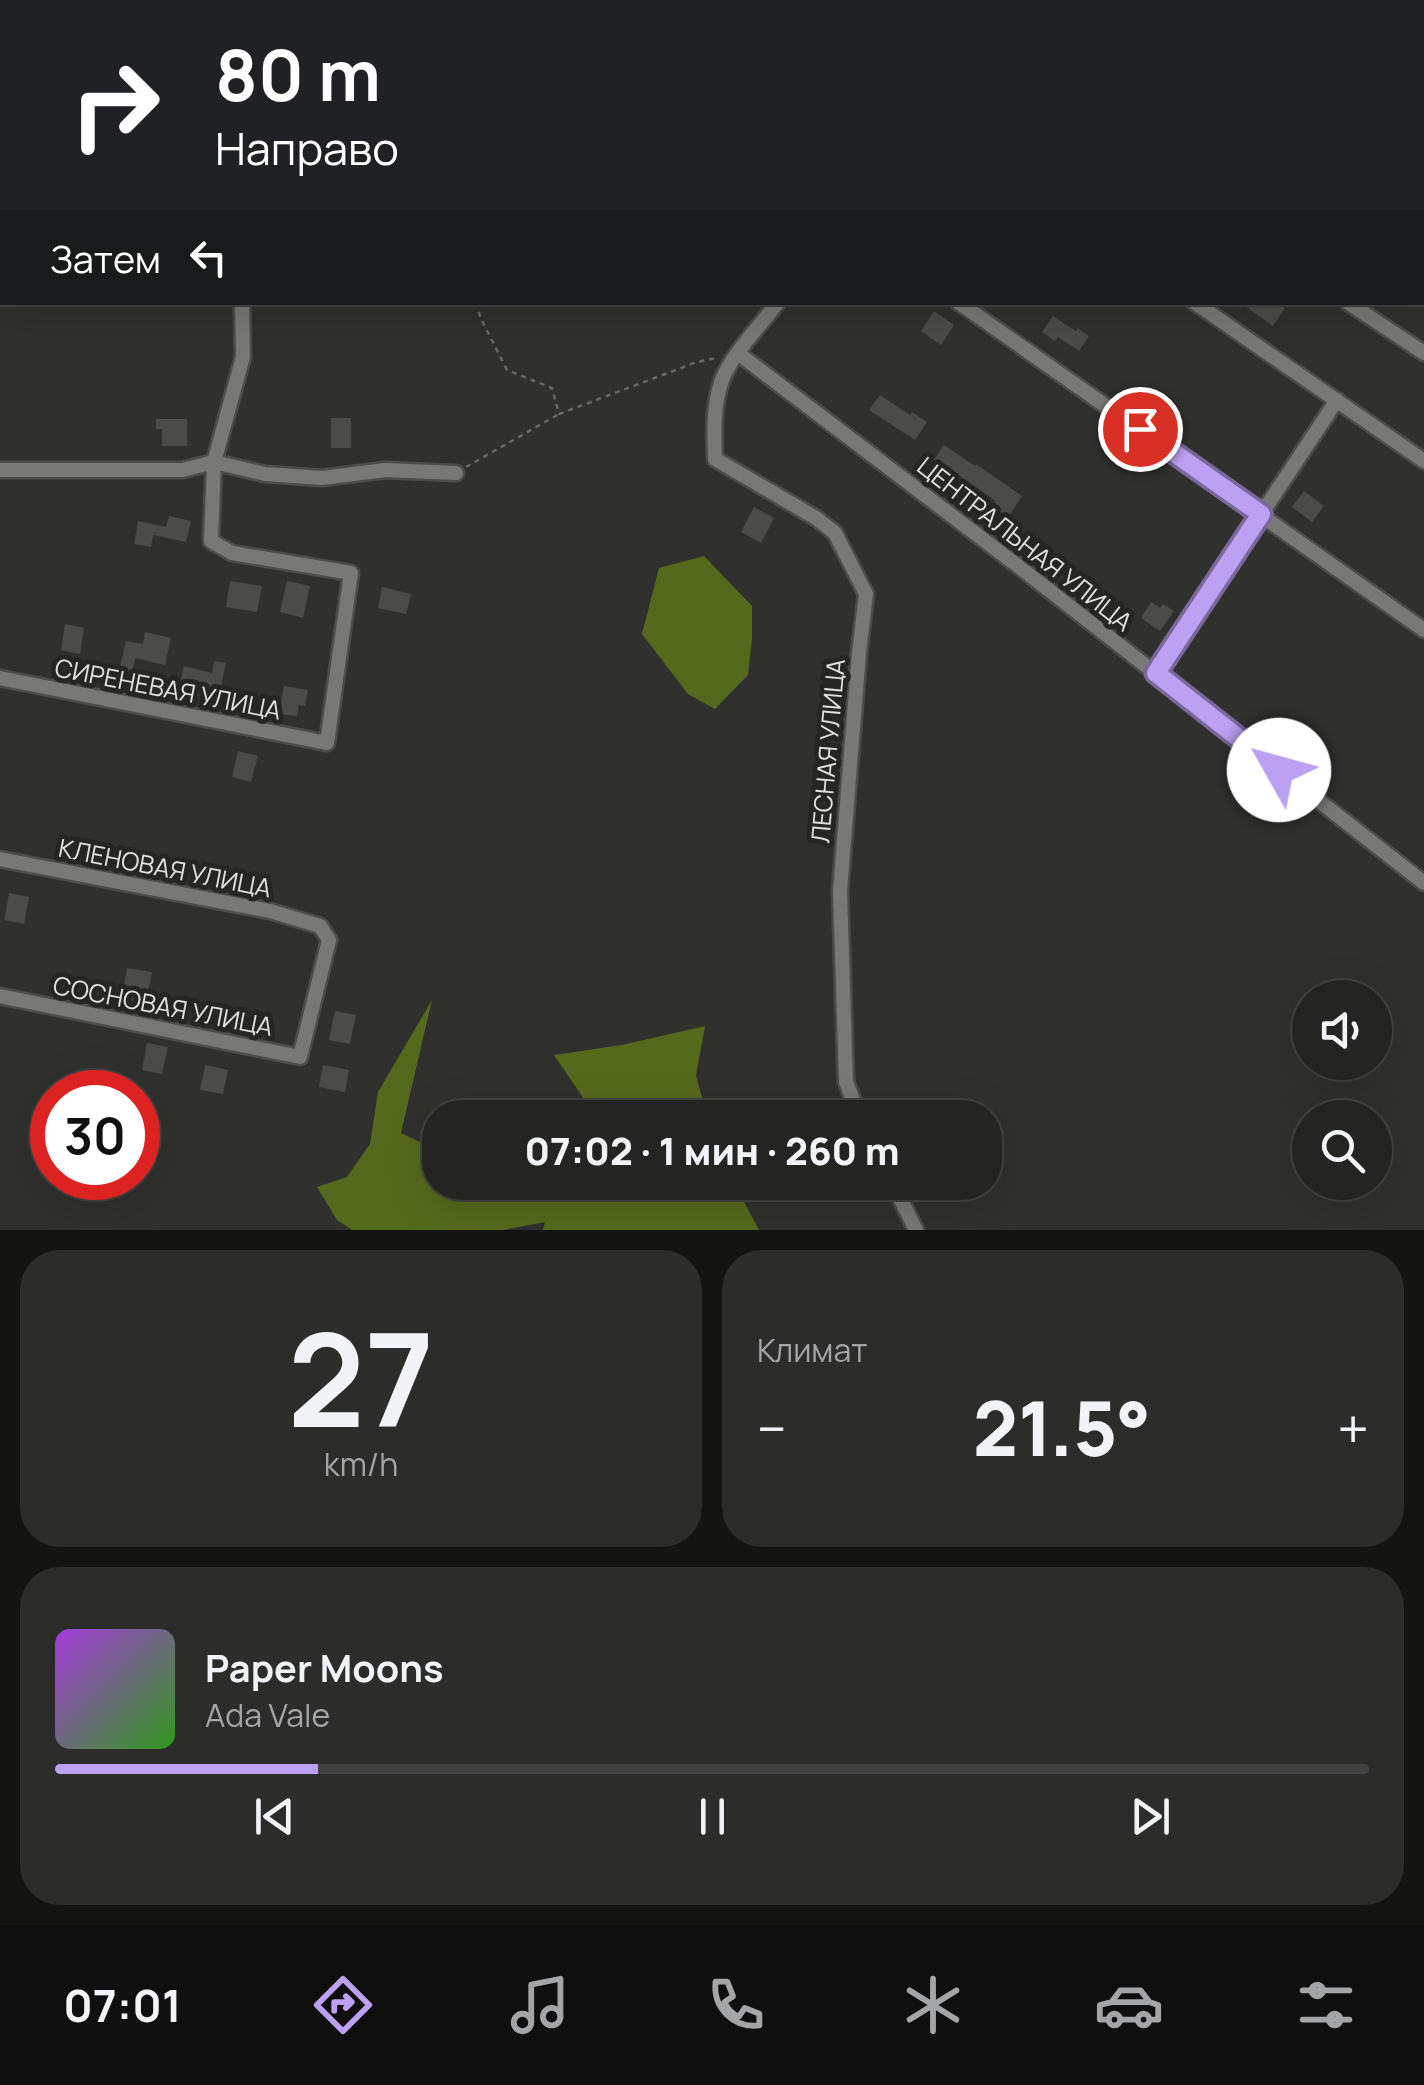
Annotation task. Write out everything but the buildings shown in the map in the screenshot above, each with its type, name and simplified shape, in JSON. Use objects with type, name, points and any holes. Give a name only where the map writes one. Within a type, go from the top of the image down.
[{"type":"street","points":[[214,462],[242,357],[242,305]]},
{"type":"street","points":[[738,354],[776,305]]},
{"type":"street","points":[[962,305],[1424,630]]},
{"type":"street","points":[[1198,305],[1424,460]]},
{"type":"street","points":[[1352,305],[1424,352]]},
{"type":"street","name":"ЛЕСНАЯ УЛИЦА","points":[[738,354],[723,379],[714,422],[715,459],[816,518],[835,534],[866,594],[840,891],[846,1082],[853,1100]]},
{"type":"street","name":"ЦЕНТРАЛЬНАЯ УЛИЦА","points":[[738,354],[1156,673],[1424,884]]},
{"type":"street","points":[[1156,673],[1337,400]]},
{"type":"street","points":[[0,470],[182,470],[214,462],[265,474],[322,478],[384,470],[456,472]]},
{"type":"street","name":"СИРЕНЕВАЯ УЛИЦА","points":[[0,678],[326,743],[351,573],[232,554],[211,541],[214,462]]},
{"type":"street","name":"КЛЕНОВАЯ УЛИЦА","points":[[0,859],[270,911],[320,926]]},
{"type":"street","name":"СОСНОВАЯ УЛИЦА","points":[[0,996],[300,1057],[329,940],[320,926]]},
{"type":"street","points":[[901,1200],[916,1230]]},
{"type":"path","points":[[478,305],[506,370],[552,388],[558,414]]},
{"type":"path","points":[[456,472],[558,414],[697,362],[738,354]]},
{"type":"green space","points":[[704,556],[752,606],[748,675],[715,709],[688,694],[642,634],[659,568]]},
{"type":"green space","points":[[432,1000],[401,1133],[422,1143],[422,1200],[743,1200],[759,1230],[543,1230],[545,1222],[503,1230],[352,1230],[337,1220],[317,1187],[347,1177],[370,1144],[378,1092]]},
{"type":"green space","points":[[705,1026],[696,1075],[703,1100],[583,1100],[554,1055],[622,1045]]},
{"type":"route","points":[[1140,429],[1261,514],[1156,673],[1279,770]]}]
